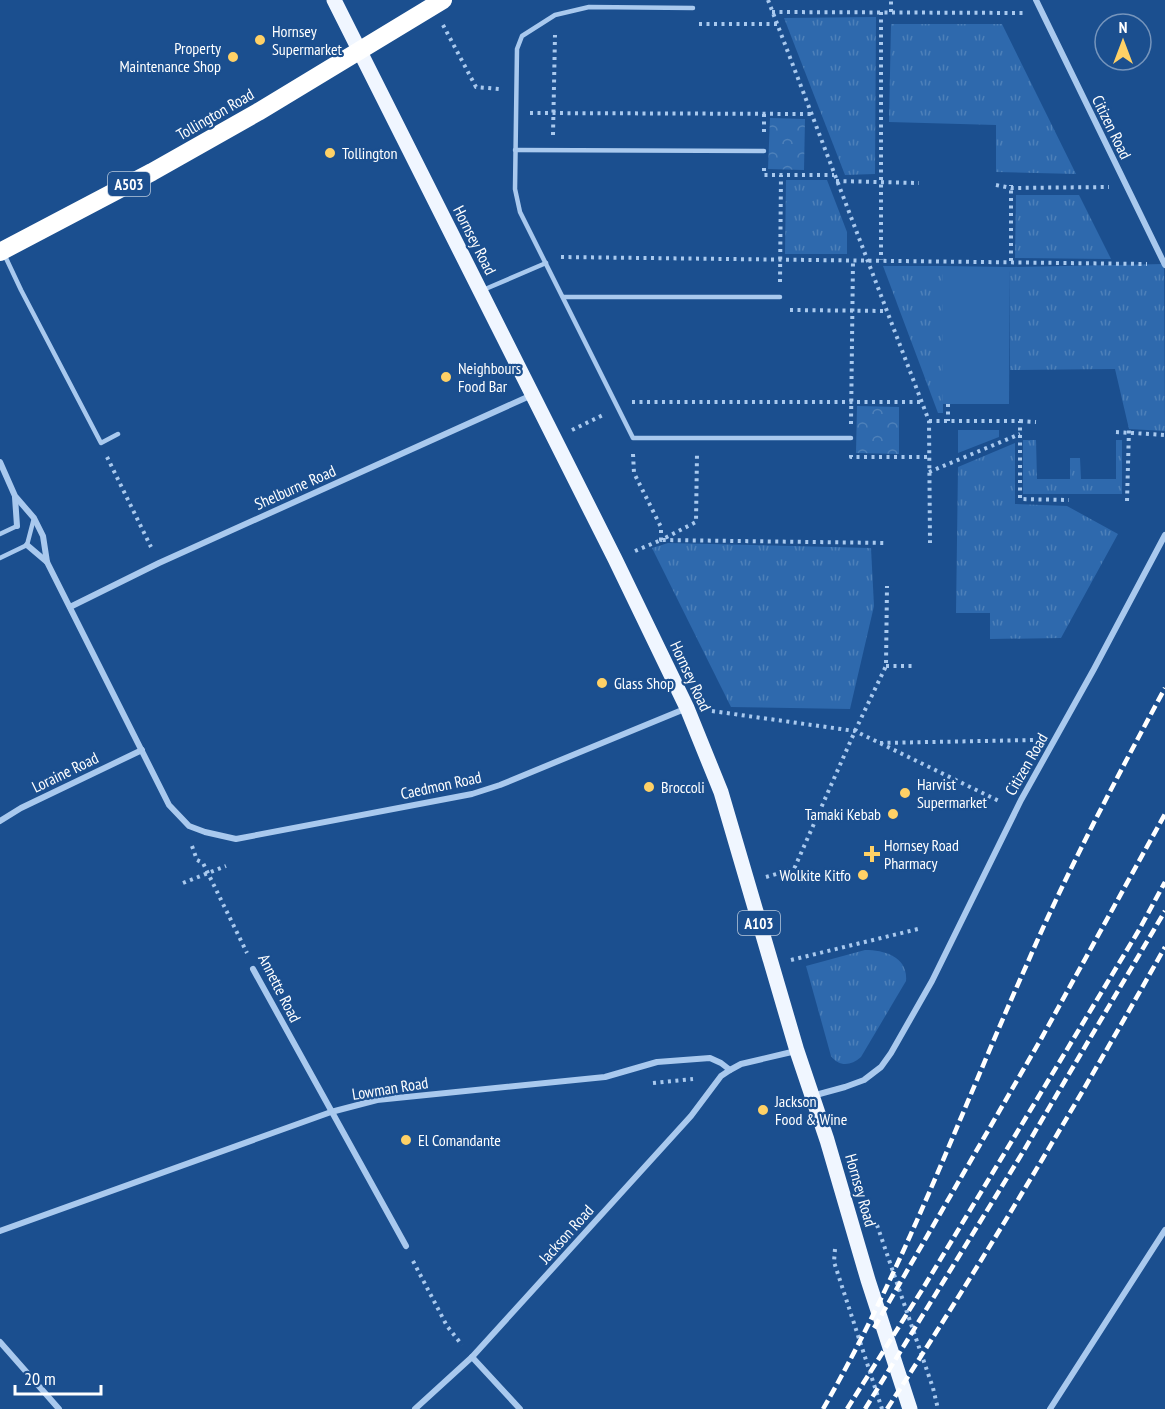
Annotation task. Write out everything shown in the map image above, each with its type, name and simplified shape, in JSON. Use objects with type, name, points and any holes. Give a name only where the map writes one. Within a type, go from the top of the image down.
[{"type":"highway","name":"Tollington Road","points":[[1,251],[152,172],[258,112],[438,3]]},
{"type":"main road","name":"Hornsey Road","points":[[333,0],[533,395],[687,708],[721,792],[797,1051],[827,1140],[868,1280],[910,1409]]},
{"type":"street","name":"Citizen Road","points":[[1036,0],[1165,265]]},
{"type":"street","name":"Shelburne Road","points":[[70,608],[159,563],[533,395]]},
{"type":"street","points":[[0,462],[15,496],[34,518],[44,536],[47,562],[170,805],[189,826]]},
{"type":"street","points":[[15,496],[17,526]]},
{"type":"street","name":"Citizen Road","points":[[811,1096],[864,1080],[881,1067],[891,1053],[932,981],[1021,800],[1165,535]]},
{"type":"street","points":[[27,545],[47,562]]},
{"type":"street","name":"Caedmon Road","points":[[189,826],[236,839],[472,794],[500,785],[687,708]]},
{"type":"street","name":"Loraine Road","points":[[0,821],[21,808],[142,750]]},
{"type":"street","name":"Annette Road","points":[[253,969],[406,1246]]},
{"type":"street","points":[[730,1070],[741,1064],[797,1051]]},
{"type":"street","name":"Lowman Road","points":[[0,1231],[331,1112],[377,1100],[605,1077],[657,1062],[710,1058],[730,1070]]},
{"type":"street","name":"Jackson Road","points":[[415,1409],[472,1357],[691,1116],[721,1076],[730,1070]]},
{"type":"street","points":[[1050,1409],[1165,1230]]},
{"type":"street","points":[[0,1342],[59,1409]]},
{"type":"street","points":[[472,1357],[520,1409]]},
{"type":"lane","points":[[693,8],[589,7],[555,15],[522,36],[517,49],[515,150],[515,189],[520,212],[633,438],[851,438]]},
{"type":"lane","points":[[515,150],[764,151]]},
{"type":"lane","points":[[1,251],[100,443],[118,434]]},
{"type":"lane","points":[[480,291],[546,263]]},
{"type":"lane","points":[[563,297],[780,297]]},
{"type":"lane","points":[[0,558],[27,545],[34,518]]},
{"type":"lane","points":[[0,534],[17,526]]},
{"type":"path","points":[[768,0],[929,421],[930,543]]},
{"type":"path","points":[[891,0],[891,12]]},
{"type":"path","points":[[438,3],[476,87],[516,90]]},
{"type":"path","points":[[693,8],[693,24],[777,24]]},
{"type":"path","points":[[772,12],[1042,13]]},
{"type":"path","points":[[881,12],[882,260]]},
{"type":"path","points":[[552,151],[555,15]]},
{"type":"path","points":[[516,113],[812,114]]},
{"type":"path","points":[[764,114],[764,175],[834,176]]},
{"type":"path","points":[[781,175],[780,310],[887,311]]},
{"type":"path","points":[[836,181],[919,183]]},
{"type":"path","points":[[996,185],[1119,187],[1126,184]]},
{"type":"path","points":[[1011,186],[1011,261]]},
{"type":"path","points":[[546,263],[562,256],[1165,265]]},
{"type":"path","points":[[853,260],[851,457],[929,457]]},
{"type":"path","points":[[554,438],[633,401],[922,402]]},
{"type":"path","points":[[948,404],[948,421]]},
{"type":"path","points":[[929,421],[1036,422]]},
{"type":"path","points":[[1020,421],[1020,499],[1069,500]]},
{"type":"path","points":[[1127,501],[1129,431]]},
{"type":"path","points":[[1116,432],[1165,435]]},
{"type":"path","points":[[929,472],[1020,434]]},
{"type":"path","points":[[633,438],[634,473],[661,527],[661,540]]},
{"type":"path","points":[[615,560],[696,522],[697,438]]},
{"type":"path","points":[[100,443],[142,530]]},
{"type":"path","points":[[661,540],[887,543]]},
{"type":"path","points":[[748,882],[794,869],[886,666],[887,586]]},
{"type":"path","points":[[886,666],[915,666]]},
{"type":"path","points":[[687,708],[855,731],[1003,804]]},
{"type":"path","points":[[879,743],[1056,739]]},
{"type":"path","name":"Annette Road","points":[[189,826],[190,842],[197,860],[203,863],[245,952],[254,963],[253,969]]},
{"type":"path","points":[[183,883],[226,866]]},
{"type":"path","points":[[771,965],[918,929]]},
{"type":"path","name":"Hornsey Road","points":[[875,1217],[938,1409]]},
{"type":"path","points":[[406,1246],[447,1326],[472,1357]]},
{"type":"green space","points":[[876,17],[875,174],[845,175],[784,18]]},
{"type":"green space","points":[[891,24],[1002,24],[1076,174],[996,172],[996,125],[889,122]]},
{"type":"green space","points":[[770,118],[805,119],[804,170],[768,169]]},
{"type":"green space","points":[[786,180],[827,180],[847,232],[847,254],[785,254]]},
{"type":"green space","points":[[1016,195],[1079,195],[1111,259],[1015,258]]},
{"type":"green space","points":[[1164,264],[1165,431],[1129,429],[1115,369],[1010,370],[1010,267]]},
{"type":"green space","points":[[883,266],[943,266],[943,413],[938,413]]},
{"type":"green space","points":[[943,266],[1010,267],[1009,404],[943,404]]},
{"type":"green space","points":[[857,406],[899,407],[899,454],[856,453]]},
{"type":"green space","points":[[958,430],[999,430],[999,437],[958,453]]},
{"type":"green space","points":[[1023,440],[1036,440],[1037,479],[1070,479],[1070,458],[1080,458],[1081,479],[1116,479],[1116,440],[1122,440],[1122,494],[1023,494]]},
{"type":"green space","points":[[1015,443],[1015,504],[1067,506],[1118,534],[1061,638],[990,639],[990,613],[956,613],[958,467]]},
{"type":"green space","points":[[668,543],[871,548],[874,606],[850,709],[731,707],[652,548]]},
{"type":"green space","points":[[865,950],[880,951],[894,957],[903,966],[906,981],[861,1057],[849,1064],[841,1064],[831,1056],[806,966]]},
{"type":"railway","points":[[823,1409],[853,1355],[906,1245],[1002,1020],[1059,894],[1165,688]]},
{"type":"railway","points":[[874,1328],[1041,1039],[1165,814]]},
{"type":"railway","points":[[847,1409],[922,1290],[1139,930],[1165,882]]},
{"type":"railway","points":[[865,1409],[1023,1152],[1165,911]]},
{"type":"railway","points":[[887,1409],[1030,1180],[1165,947]]},
{"type":"place","name":"Hornsey Supermarket","points":[[260,40]]},
{"type":"place","name":"Property Maintenance Shop","points":[[233,57]]},
{"type":"place","name":"Tollington","points":[[330,153]]},
{"type":"place","name":"Neighbours Food Bar","points":[[446,377]]},
{"type":"place","name":"Glass Shop","points":[[602,683]]},
{"type":"place","name":"Broccoli","points":[[649,787]]},
{"type":"place","name":"Harvist Supermarket","points":[[905,793]]},
{"type":"place","name":"Tamaki Kebab","points":[[893,814]]},
{"type":"place","name":"Hornsey Road Pharmacy","points":[[872,854]]},
{"type":"place","name":"Wolkite Kitfo","points":[[863,875]]},
{"type":"place","name":"Jackson Food & Wine","points":[[763,1110]]},
{"type":"place","name":"El Comandante","points":[[406,1140]]}]
